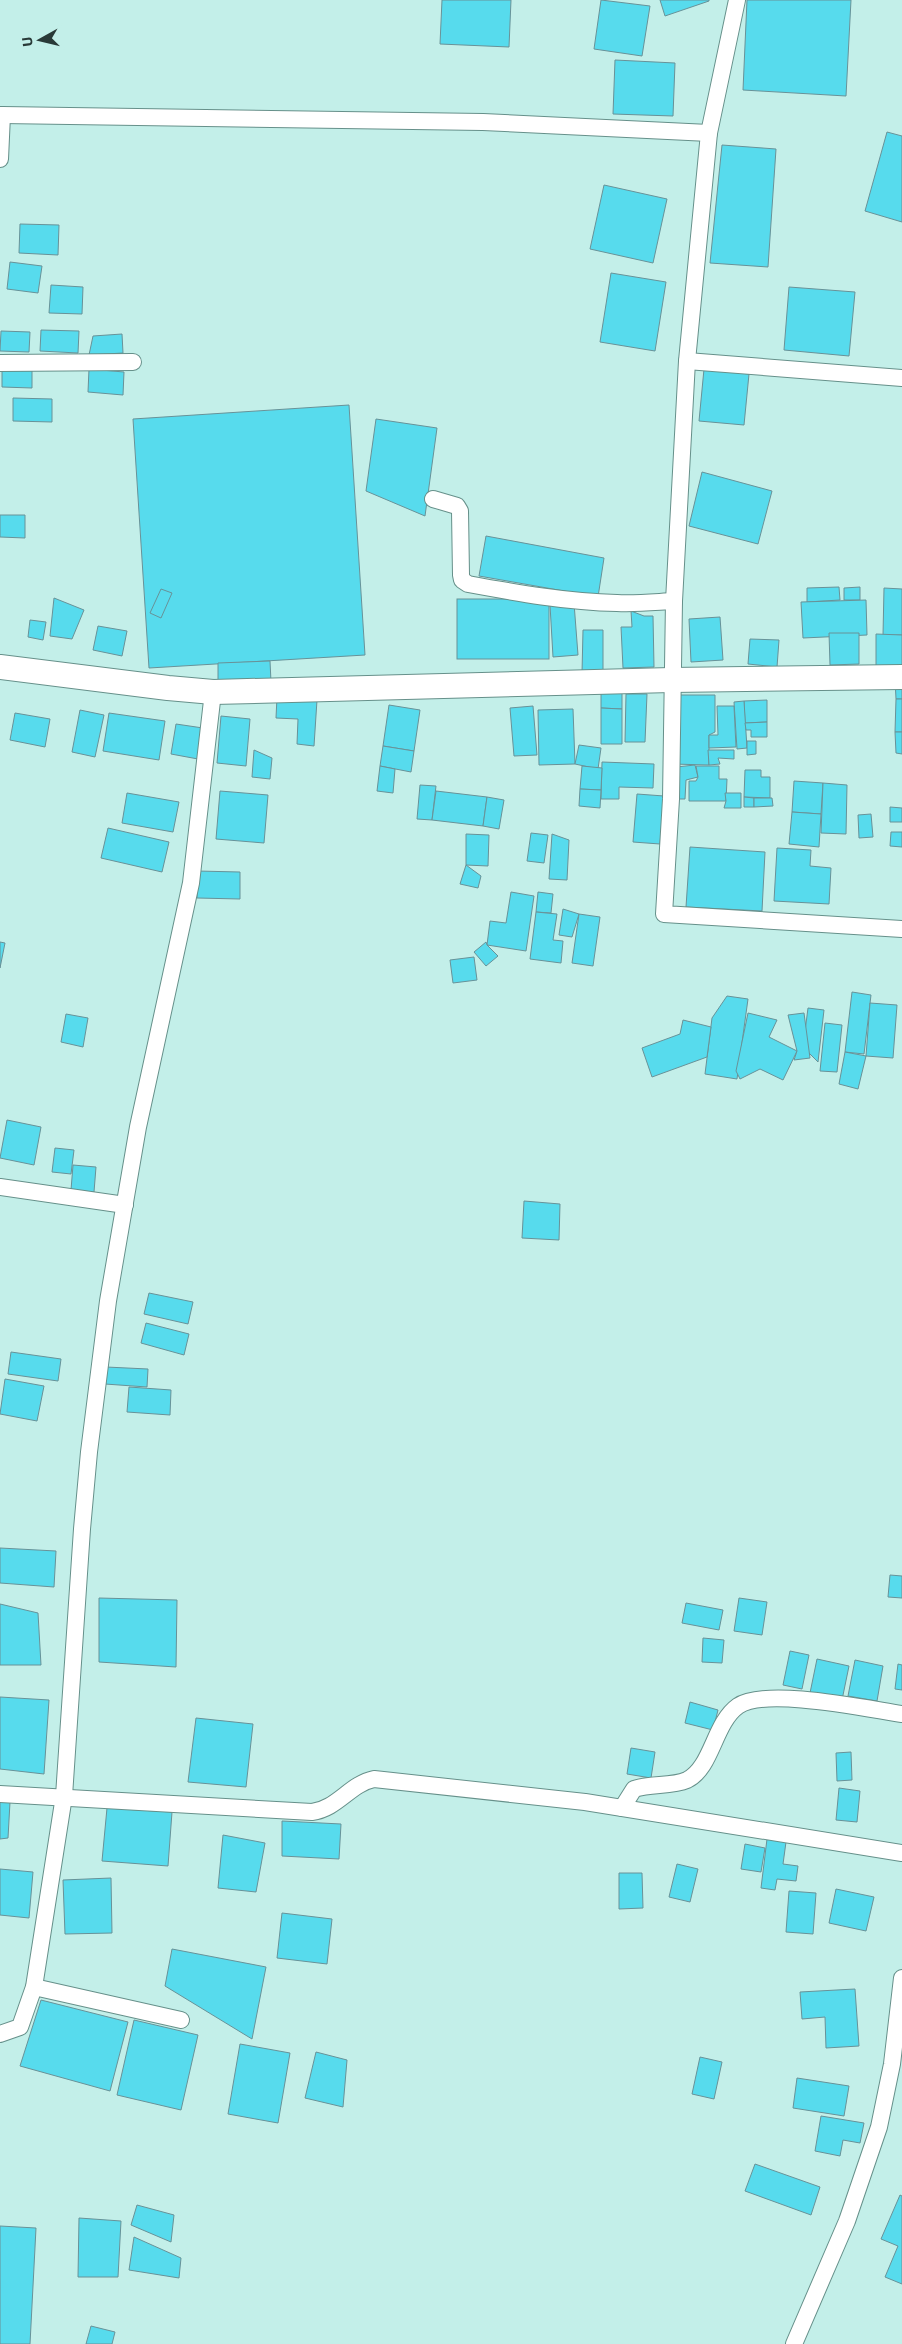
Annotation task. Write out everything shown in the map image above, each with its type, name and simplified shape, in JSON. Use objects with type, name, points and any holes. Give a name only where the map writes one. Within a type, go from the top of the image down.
[{"type":"main road","points":[[0,667],[213,692],[671,680],[902,678]]},
{"type":"street","points":[[737,0],[709,133],[687,361],[674,601],[671,680],[671,798],[664,914],[902,929]]},
{"type":"street","points":[[0,159],[1,115],[483,122],[709,133]]},
{"type":"street","points":[[687,361],[902,378]]},
{"type":"street","points":[[0,363],[133,362]]},
{"type":"street","points":[[433,499],[457,506],[460,511],[461,575],[462,580],[468,584],[540,597],[591,602],[618,604],[674,601]]},
{"type":"street","points":[[0,2034],[20,2028],[34,1987],[64,1796],[89,1452],[108,1301],[138,1127],[191,883],[213,692]]},
{"type":"street","points":[[0,1187],[125,1205]]},
{"type":"street","points":[[622,1808],[634,1789],[648,1785],[677,1783],[688,1780],[699,1770],[726,1719],[743,1703],[791,1697],[902,1714]]},
{"type":"street","points":[[0,1794],[64,1796],[312,1812],[330,1807],[358,1785],[374,1779],[585,1802],[902,1853]]},
{"type":"street","points":[[794,2344],[847,2221],[878,2127],[892,2064],[902,1978]]},
{"type":"street","points":[[34,1987],[181,2020]]},
{"type":"building","points":[[442,0],[511,0],[509,47],[440,44]]},
{"type":"building","points":[[601,0],[650,6],[642,56],[594,49]]},
{"type":"building","points":[[660,0],[709,0],[709,1],[665,16]]},
{"type":"building","points":[[747,0],[851,0],[846,96],[743,90]]},
{"type":"building","points":[[615,60],[675,63],[673,116],[613,114]]},
{"type":"building","points":[[887,132],[902,136],[902,222],[865,211]]},
{"type":"building","points":[[722,145],[776,149],[768,267],[710,263]]},
{"type":"building","points":[[604,185],[667,199],[653,263],[590,249]]},
{"type":"building","points":[[20,224],[59,225],[58,255],[19,253]]},
{"type":"building","points":[[10,262],[42,266],[38,293],[7,289]]},
{"type":"building","points":[[611,273],[666,282],[655,351],[600,342]]},
{"type":"building","points":[[51,285],[83,287],[82,314],[49,313]]},
{"type":"building","points":[[789,287],[855,292],[849,356],[784,350]]},
{"type":"building","points":[[41,330],[79,331],[78,353],[40,351]]},
{"type":"building","points":[[1,331],[30,332],[29,352],[0,351]]},
{"type":"building","points":[[122,334],[123,353],[89,355],[93,336]]},
{"type":"building","points":[[2,369],[32,369],[32,388],[2,387]]},
{"type":"building","points":[[89,369],[124,372],[123,395],[88,392]]},
{"type":"building","points":[[704,369],[749,374],[744,425],[699,421]]},
{"type":"building","points":[[13,398],[52,399],[52,422],[13,421]]},
{"type":"building","points":[[349,405],[365,655],[149,668],[133,419]]},
{"type":"building","points":[[376,419],[437,428],[425,516],[366,491]]},
{"type":"building","points":[[702,472],[772,491],[758,544],[689,526]]},
{"type":"building","points":[[0,515],[25,515],[25,538],[0,537]]},
{"type":"building","points":[[486,536],[604,558],[598,597],[479,576]]},
{"type":"building","points":[[839,587],[840,600],[807,602],[807,588]]},
{"type":"building","points":[[860,587],[860,600],[844,600],[844,588]]},
{"type":"building","points":[[884,588],[902,589],[902,635],[883,635]]},
{"type":"building","points":[[161,589],[172,593],[161,618],[150,613]]},
{"type":"building","points":[[54,598],[84,610],[72,639],[50,636]]},
{"type":"building","points":[[457,599],[549,599],[549,659],[457,659]]},
{"type":"building","points":[[866,600],[867,635],[803,638],[801,602]]},
{"type":"building","points":[[574,603],[578,655],[553,657],[550,605]]},
{"type":"building","points":[[631,611],[644,616],[653,616],[654,667],[623,668],[621,627],[632,627]]},
{"type":"building","points":[[720,617],[723,660],[691,662],[689,619]]},
{"type":"building","points":[[30,620],[46,622],[43,640],[28,637]]},
{"type":"building","points":[[98,626],[127,631],[122,656],[93,650]]},
{"type":"building","points":[[583,630],[603,630],[603,673],[582,673]]},
{"type":"building","points":[[829,633],[859,633],[859,664],[830,665]]},
{"type":"building","points":[[876,634],[902,635],[902,667],[876,667]]},
{"type":"building","points":[[750,639],[779,640],[777,667],[748,664]]},
{"type":"building","points":[[270,661],[271,682],[218,684],[218,663]]},
{"type":"building","points":[[895,679],[902,679],[902,699],[896,699]]},
{"type":"building","points":[[601,692],[622,693],[622,709],[601,708]]},
{"type":"building","points":[[626,694],[647,694],[645,742],[625,742]]},
{"type":"building","points":[[673,695],[715,695],[715,732],[709,735],[709,765],[672,764]]},
{"type":"building","points":[[277,697],[317,700],[314,746],[297,744],[298,719],[276,718]]},
{"type":"building","points":[[896,699],[902,699],[902,732],[895,732]]},
{"type":"building","points":[[767,700],[767,722],[745,723],[744,701]]},
{"type":"building","points":[[744,701],[747,748],[737,749],[734,702]]},
{"type":"building","points":[[389,705],[420,710],[414,751],[383,746]]},
{"type":"building","points":[[533,706],[537,755],[514,756],[510,708]]},
{"type":"building","points":[[717,706],[734,706],[736,747],[709,748],[709,735],[718,735]]},
{"type":"building","points":[[601,708],[622,709],[622,744],[601,744]]},
{"type":"building","points":[[573,709],[575,764],[539,765],[538,710]]},
{"type":"building","points":[[80,710],[104,715],[95,757],[72,752]]},
{"type":"building","points":[[15,713],[50,719],[45,747],[10,740]]},
{"type":"building","points":[[109,713],[165,721],[159,760],[103,751]]},
{"type":"building","points":[[221,716],[250,719],[246,766],[217,763]]},
{"type":"building","points":[[767,722],[767,737],[751,737],[751,730],[746,730],[745,723]]},
{"type":"building","points":[[176,724],[203,728],[198,759],[171,754]]},
{"type":"building","points":[[895,732],[902,732],[902,754],[896,753]]},
{"type":"building","points":[[747,741],[756,741],[756,754],[747,755]]},
{"type":"building","points":[[579,745],[601,748],[598,769],[575,764]]},
{"type":"building","points":[[383,746],[414,751],[411,772],[380,766]]},
{"type":"building","points":[[254,750],[272,758],[270,779],[252,777]]},
{"type":"building","points":[[708,750],[734,750],[734,759],[718,758],[720,764],[709,765]]},
{"type":"building","points":[[602,762],[654,764],[653,788],[619,787],[619,799],[601,799]]},
{"type":"building","points":[[695,765],[698,777],[686,780],[685,799],[675,799],[676,767]]},
{"type":"building","points":[[380,766],[395,769],[393,793],[377,791]]},
{"type":"building","points":[[582,766],[602,768],[601,790],[580,789]]},
{"type":"building","points":[[696,766],[719,766],[719,779],[727,779],[726,801],[689,801],[689,781],[696,781],[698,777]]},
{"type":"building","points":[[745,770],[761,770],[761,777],[770,777],[770,798],[744,797]]},
{"type":"building","points":[[794,781],[823,783],[821,814],[792,812]]},
{"type":"building","points":[[823,783],[847,785],[846,834],[821,833]]},
{"type":"building","points":[[420,785],[436,786],[432,820],[417,819]]},
{"type":"building","points":[[580,789],[601,790],[600,808],[579,806]]},
{"type":"building","points":[[220,791],[268,795],[264,843],[216,839]]},
{"type":"building","points":[[436,791],[487,797],[483,826],[432,820]]},
{"type":"building","points":[[127,793],[179,802],[173,832],[122,823]]},
{"type":"building","points":[[725,793],[741,793],[741,808],[724,808],[726,801]]},
{"type":"building","points":[[637,794],[664,796],[660,844],[633,842]]},
{"type":"building","points":[[487,797],[504,800],[499,829],[483,826]]},
{"type":"building","points":[[744,797],[754,798],[754,807],[744,807]]},
{"type":"building","points":[[754,798],[772,798],[773,806],[754,807]]},
{"type":"building","points":[[890,807],[902,808],[902,822],[890,822]]},
{"type":"building","points":[[792,812],[821,814],[819,847],[789,844]]},
{"type":"building","points":[[871,814],[873,837],[859,838],[858,815]]},
{"type":"building","points":[[108,828],[169,842],[162,872],[101,858]]},
{"type":"building","points":[[891,832],[902,832],[902,847],[890,846]]},
{"type":"building","points":[[531,833],[548,835],[544,863],[527,861]]},
{"type":"building","points":[[466,834],[489,835],[488,866],[466,865]]},
{"type":"building","points":[[552,834],[569,840],[567,880],[549,879]]},
{"type":"building","points":[[690,847],[765,852],[762,911],[686,907]]},
{"type":"building","points":[[777,848],[811,850],[810,866],[831,868],[829,904],[774,901]]},
{"type":"building","points":[[466,865],[481,876],[478,888],[460,884]]},
{"type":"building","points":[[197,871],[240,872],[240,899],[197,898]]},
{"type":"building","points":[[511,892],[534,896],[526,951],[487,945],[490,921],[506,923]]},
{"type":"building","points":[[538,892],[553,894],[551,913],[536,912]]},
{"type":"building","points":[[563,909],[579,914],[572,937],[559,935]]},
{"type":"building","points":[[536,912],[557,914],[553,940],[563,941],[561,963],[530,959]]},
{"type":"building","points":[[579,914],[600,917],[593,966],[572,963]]},
{"type":"building","points":[[0,942],[5,943],[0,968]]},
{"type":"building","points":[[486,942],[498,956],[486,966],[474,952]]},
{"type":"building","points":[[474,957],[477,980],[453,983],[450,960]]},
{"type":"building","points":[[852,992],[871,995],[864,1054],[845,1052]]},
{"type":"building","points":[[727,996],[748,999],[737,1079],[705,1074],[712,1018]]},
{"type":"building","points":[[870,1003],[897,1005],[893,1058],[866,1056]]},
{"type":"building","points":[[808,1008],[824,1010],[818,1062],[803,1047]]},
{"type":"building","points":[[748,1013],[777,1020],[769,1037],[797,1051],[783,1080],[760,1069],[740,1079],[736,1071]]},
{"type":"building","points":[[804,1013],[810,1058],[794,1060],[797,1051],[788,1015]]},
{"type":"building","points":[[66,1014],[88,1018],[83,1047],[61,1042]]},
{"type":"building","points":[[683,1020],[711,1027],[707,1057],[652,1077],[642,1048],[680,1034]]},
{"type":"building","points":[[825,1023],[842,1025],[837,1072],[820,1071]]},
{"type":"building","points":[[845,1052],[866,1056],[858,1089],[839,1084]]},
{"type":"building","points":[[7,1120],[41,1127],[34,1165],[0,1158]]},
{"type":"building","points":[[55,1148],[74,1150],[71,1174],[52,1172]]},
{"type":"building","points":[[73,1165],[96,1167],[94,1192],[71,1190]]},
{"type":"building","points":[[524,1201],[560,1204],[559,1240],[522,1238]]},
{"type":"building","points":[[149,1293],[193,1302],[188,1324],[144,1314]]},
{"type":"building","points":[[146,1323],[189,1334],[184,1355],[141,1343]]},
{"type":"building","points":[[11,1352],[61,1359],[58,1381],[8,1374]]},
{"type":"building","points":[[106,1367],[148,1369],[147,1387],[105,1384]]},
{"type":"building","points":[[5,1379],[44,1386],[37,1421],[0,1414]]},
{"type":"building","points":[[129,1387],[171,1390],[170,1415],[127,1412]]},
{"type":"building","points":[[0,1548],[56,1551],[54,1587],[0,1583]]},
{"type":"building","points":[[890,1575],[902,1576],[902,1598],[888,1597]]},
{"type":"building","points":[[99,1598],[177,1600],[176,1667],[99,1662]]},
{"type":"building","points":[[739,1598],[767,1602],[762,1635],[734,1631]]},
{"type":"building","points":[[686,1603],[723,1610],[719,1630],[682,1623]]},
{"type":"building","points":[[0,1604],[38,1613],[41,1665],[0,1665]]},
{"type":"building","points":[[703,1638],[724,1640],[722,1663],[702,1662]]},
{"type":"building","points":[[790,1651],[809,1655],[802,1689],[783,1685]]},
{"type":"building","points":[[817,1659],[849,1666],[842,1700],[810,1693]]},
{"type":"building","points":[[855,1660],[883,1666],[877,1701],[848,1696]]},
{"type":"building","points":[[898,1664],[902,1665],[902,1690],[895,1689]]},
{"type":"building","points":[[0,1697],[49,1700],[44,1774],[0,1769]]},
{"type":"building","points":[[690,1702],[718,1710],[713,1730],[685,1723]]},
{"type":"building","points":[[196,1718],[253,1724],[246,1787],[188,1782]]},
{"type":"building","points":[[631,1748],[655,1752],[651,1778],[627,1774]]},
{"type":"building","points":[[851,1752],[852,1780],[837,1781],[836,1753]]},
{"type":"building","points":[[839,1788],[860,1791],[857,1822],[836,1820]]},
{"type":"building","points":[[0,1802],[10,1802],[8,1838],[0,1839]]},
{"type":"building","points":[[107,1808],[172,1812],[168,1866],[102,1861]]},
{"type":"building","points":[[282,1821],[341,1824],[339,1859],[282,1856]]},
{"type":"building","points":[[223,1835],[265,1843],[256,1892],[218,1888]]},
{"type":"building","points":[[767,1839],[786,1842],[783,1864],[798,1866],[796,1881],[777,1879],[775,1890],[761,1888]]},
{"type":"building","points":[[745,1844],[765,1848],[761,1872],[741,1869]]},
{"type":"building","points":[[677,1864],[698,1869],[690,1902],[669,1897]]},
{"type":"building","points":[[0,1869],[33,1872],[29,1918],[0,1915]]},
{"type":"building","points":[[619,1873],[642,1873],[643,1908],[619,1909]]},
{"type":"building","points":[[111,1878],[112,1933],[65,1934],[63,1880]]},
{"type":"building","points":[[836,1889],[874,1897],[866,1931],[829,1923]]},
{"type":"building","points":[[789,1891],[816,1893],[813,1934],[786,1932]]},
{"type":"building","points":[[282,1913],[332,1919],[327,1964],[277,1958]]},
{"type":"building","points":[[172,1949],[266,1967],[252,2039],[165,1986]]},
{"type":"building","points":[[855,1989],[859,2046],[826,2048],[825,2017],[802,2019],[800,1992]]},
{"type":"building","points":[[41,2000],[128,2022],[110,2091],[20,2066]]},
{"type":"building","points":[[134,2020],[198,2035],[181,2110],[117,2095]]},
{"type":"building","points":[[240,2044],[290,2053],[278,2123],[228,2114]]},
{"type":"building","points":[[316,2052],[347,2060],[343,2107],[305,2098]]},
{"type":"building","points":[[700,2057],[722,2062],[714,2099],[692,2094]]},
{"type":"building","points":[[797,2078],[849,2086],[844,2116],[793,2108]]},
{"type":"building","points":[[821,2116],[864,2123],[860,2143],[843,2140],[840,2156],[815,2151]]},
{"type":"building","points":[[755,2164],[820,2187],[811,2215],[745,2191]]},
{"type":"building","points":[[900,2195],[902,2196],[902,2284],[885,2277],[898,2246],[881,2239]]},
{"type":"building","points":[[137,2205],[174,2215],[171,2242],[131,2225]]},
{"type":"building","points":[[79,2218],[121,2221],[118,2277],[78,2277]]},
{"type":"building","points":[[0,2226],[36,2228],[30,2344],[0,2344]]},
{"type":"building","points":[[134,2237],[181,2258],[179,2278],[129,2270]]},
{"type":"building","points":[[91,2326],[115,2332],[112,2344],[86,2344]]}]
